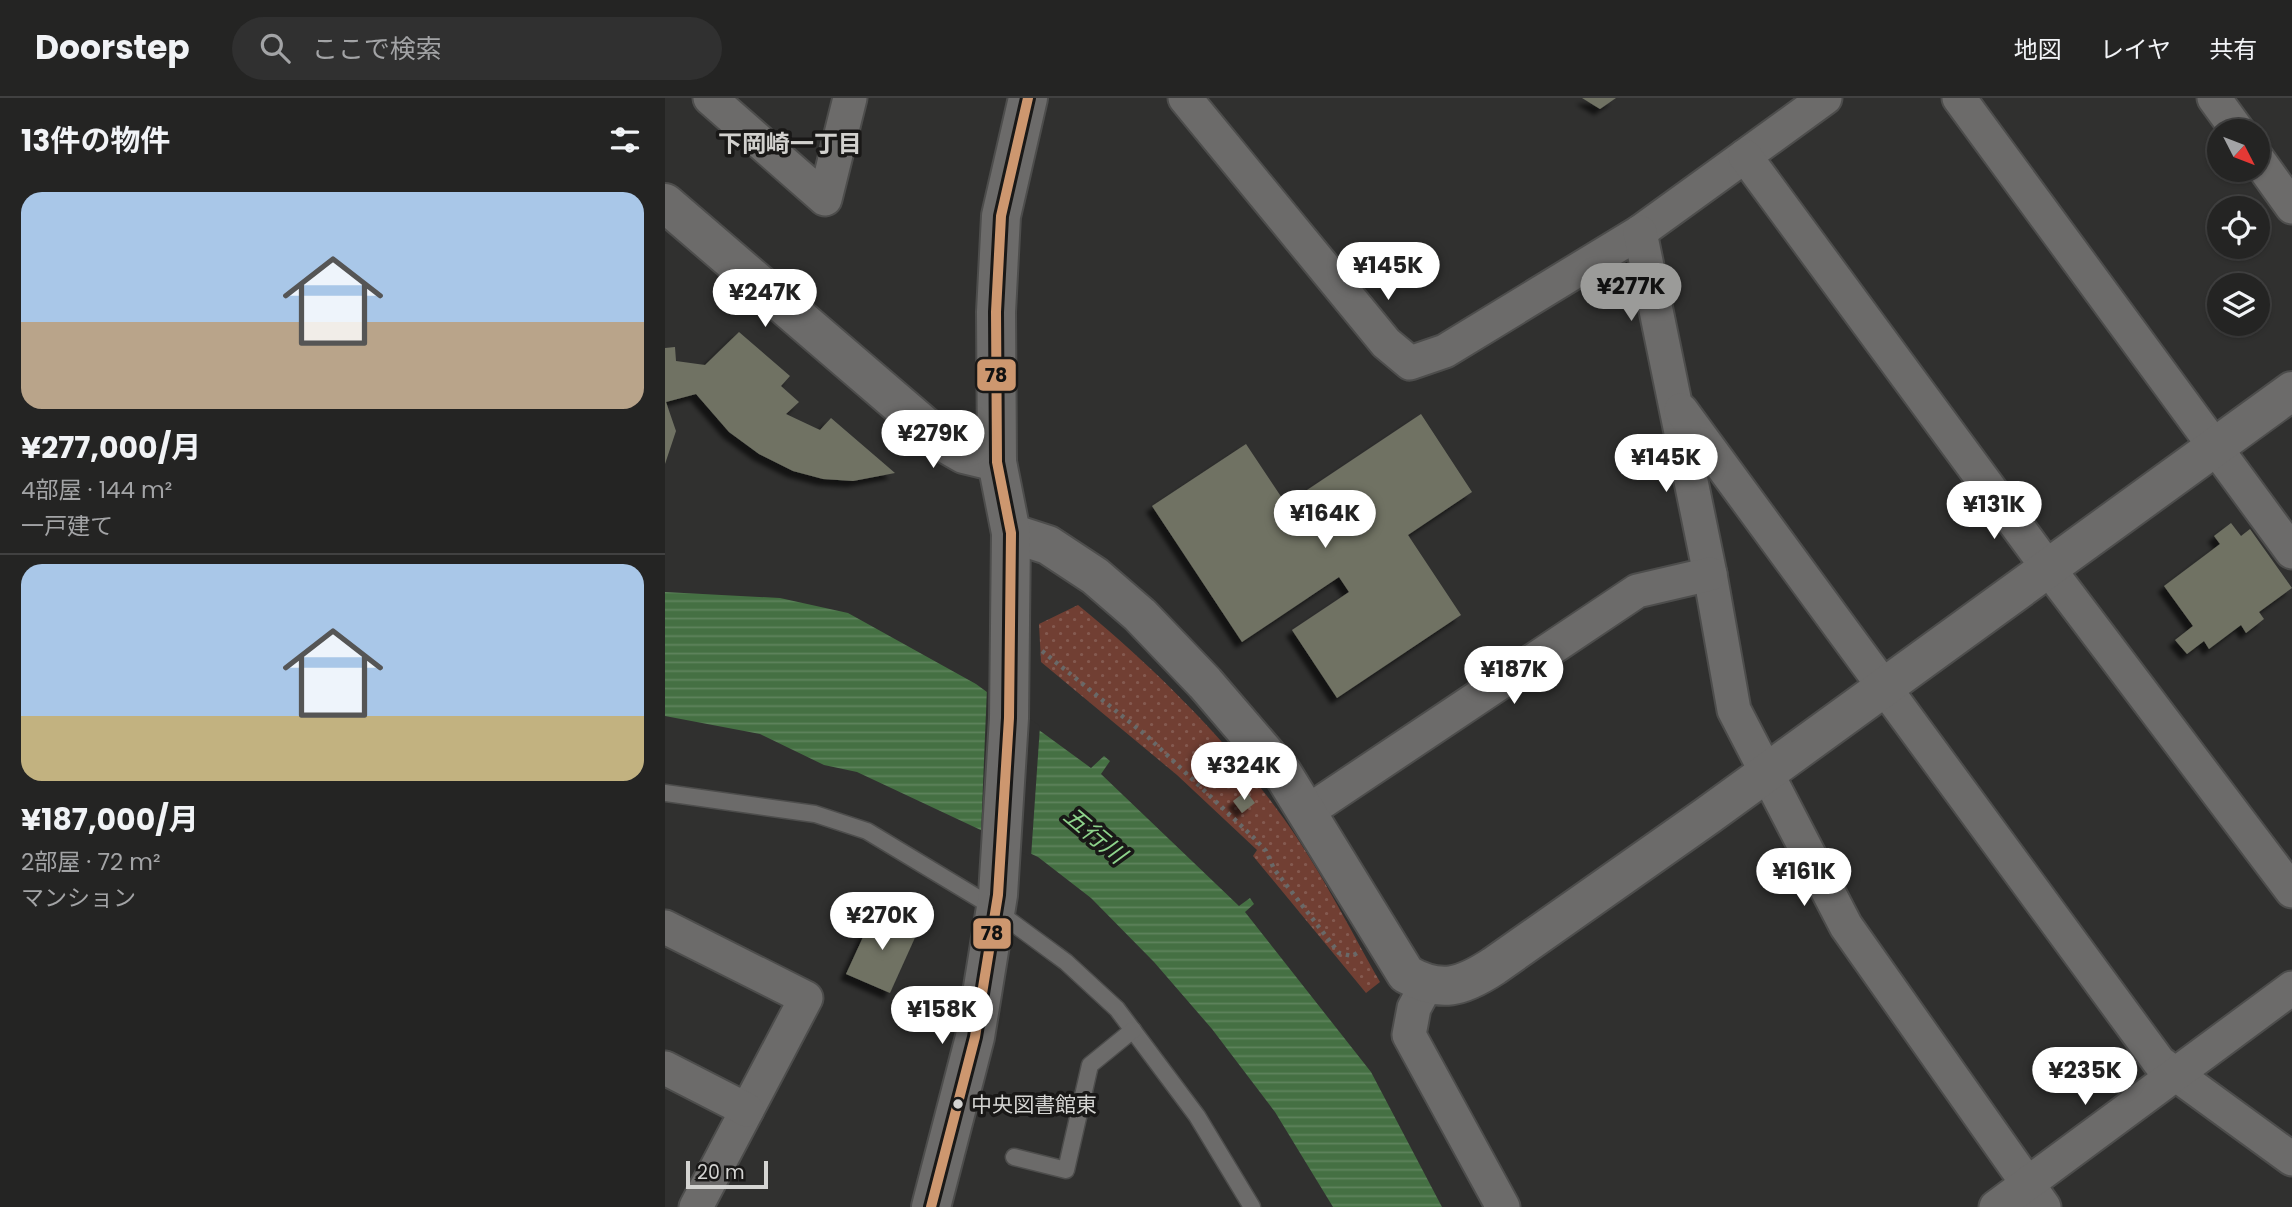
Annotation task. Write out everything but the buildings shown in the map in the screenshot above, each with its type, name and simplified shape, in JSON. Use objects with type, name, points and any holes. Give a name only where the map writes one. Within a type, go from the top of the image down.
[{"type":"street","points":[[710,98],[825,199],[850,98]]},
{"type":"street","points":[[931,1207],[975,1037],[997,903],[1006,796],[1025,644],[1011,533],[997,462],[996,312],[1001,216],[1028,98]]},
{"type":"street","points":[[1185,98],[1386,343],[1410,363],[1445,351],[1640,232],[1825,98]]},
{"type":"street","points":[[1959,98],[2292,552]]},
{"type":"street","points":[[2214,98],[2229,119]]},
{"type":"street","points":[[1745,156],[2048,568],[2292,891]]},
{"type":"street","points":[[2270,176],[2292,207]]},
{"type":"street","points":[[665,203],[943,442],[964,454],[997,462]]},
{"type":"street","points":[[1640,232],[1710,574],[1734,710],[1846,926],[2035,1196]]},
{"type":"street","points":[[1011,533],[1048,545],[1068,555],[1140,615],[1283,774],[1361,906],[1406,974],[1427,984],[1442,986],[1468,983],[1766,773],[2292,391]]},
{"type":"street","points":[[1676,403],[1883,688],[1953,777],[2159,1062],[2292,1159]]},
{"type":"street","points":[[1307,812],[1637,591],[1710,574]]},
{"type":"street","points":[[665,927],[806,998],[696,1207]]},
{"type":"street","points":[[1427,984],[1414,1008],[1409,1035],[1503,1207]]},
{"type":"street","points":[[1996,1207],[2035,1196],[2177,1073],[2292,988]]},
{"type":"street","points":[[665,1068],[747,1110]]},
{"type":"lane","points":[[665,793],[815,814],[867,831],[997,903],[1117,1009],[1197,1116],[1252,1207]]},
{"type":"lane","points":[[1014,1157],[1066,1170],[1090,1065],[1133,1030]]},
{"type":"path","points":[[1025,644],[1148,737],[1244,828],[1266,851],[1274,869],[1339,953],[1352,956],[1366,947]]},
{"type":"shaded area","points":[[1078,605],[1131,650],[1183,700],[1255,781],[1291,828],[1380,982],[1366,993],[1253,856],[1257,850],[1177,775],[1041,662],[1039,624]]},
{"type":"water","name":"五行川","points":[[665,592],[780,598],[848,613],[976,684],[1091,768],[1104,756],[1110,761],[1101,774],[1239,906],[1250,898],[1254,904],[1245,912],[1371,1072],[1442,1207],[1333,1207],[1275,1112],[1212,1029],[1154,962],[1091,898],[1038,857],[857,772],[824,765],[760,734],[665,716]]},
{"type":"pier","points":[[987,688],[1040,726],[1031,857],[981,834]]},
{"type":"transit line","name":"78","points":[[931,1207],[975,1037],[998,895],[1009,718],[1011,533],[997,462],[996,312],[1001,216],[1028,98]]},
{"type":"place","name":"中央図書館東","points":[[958,1104]]},
{"type":"district","name":"下岡崎一丁目","points":[[790,143]]}]
